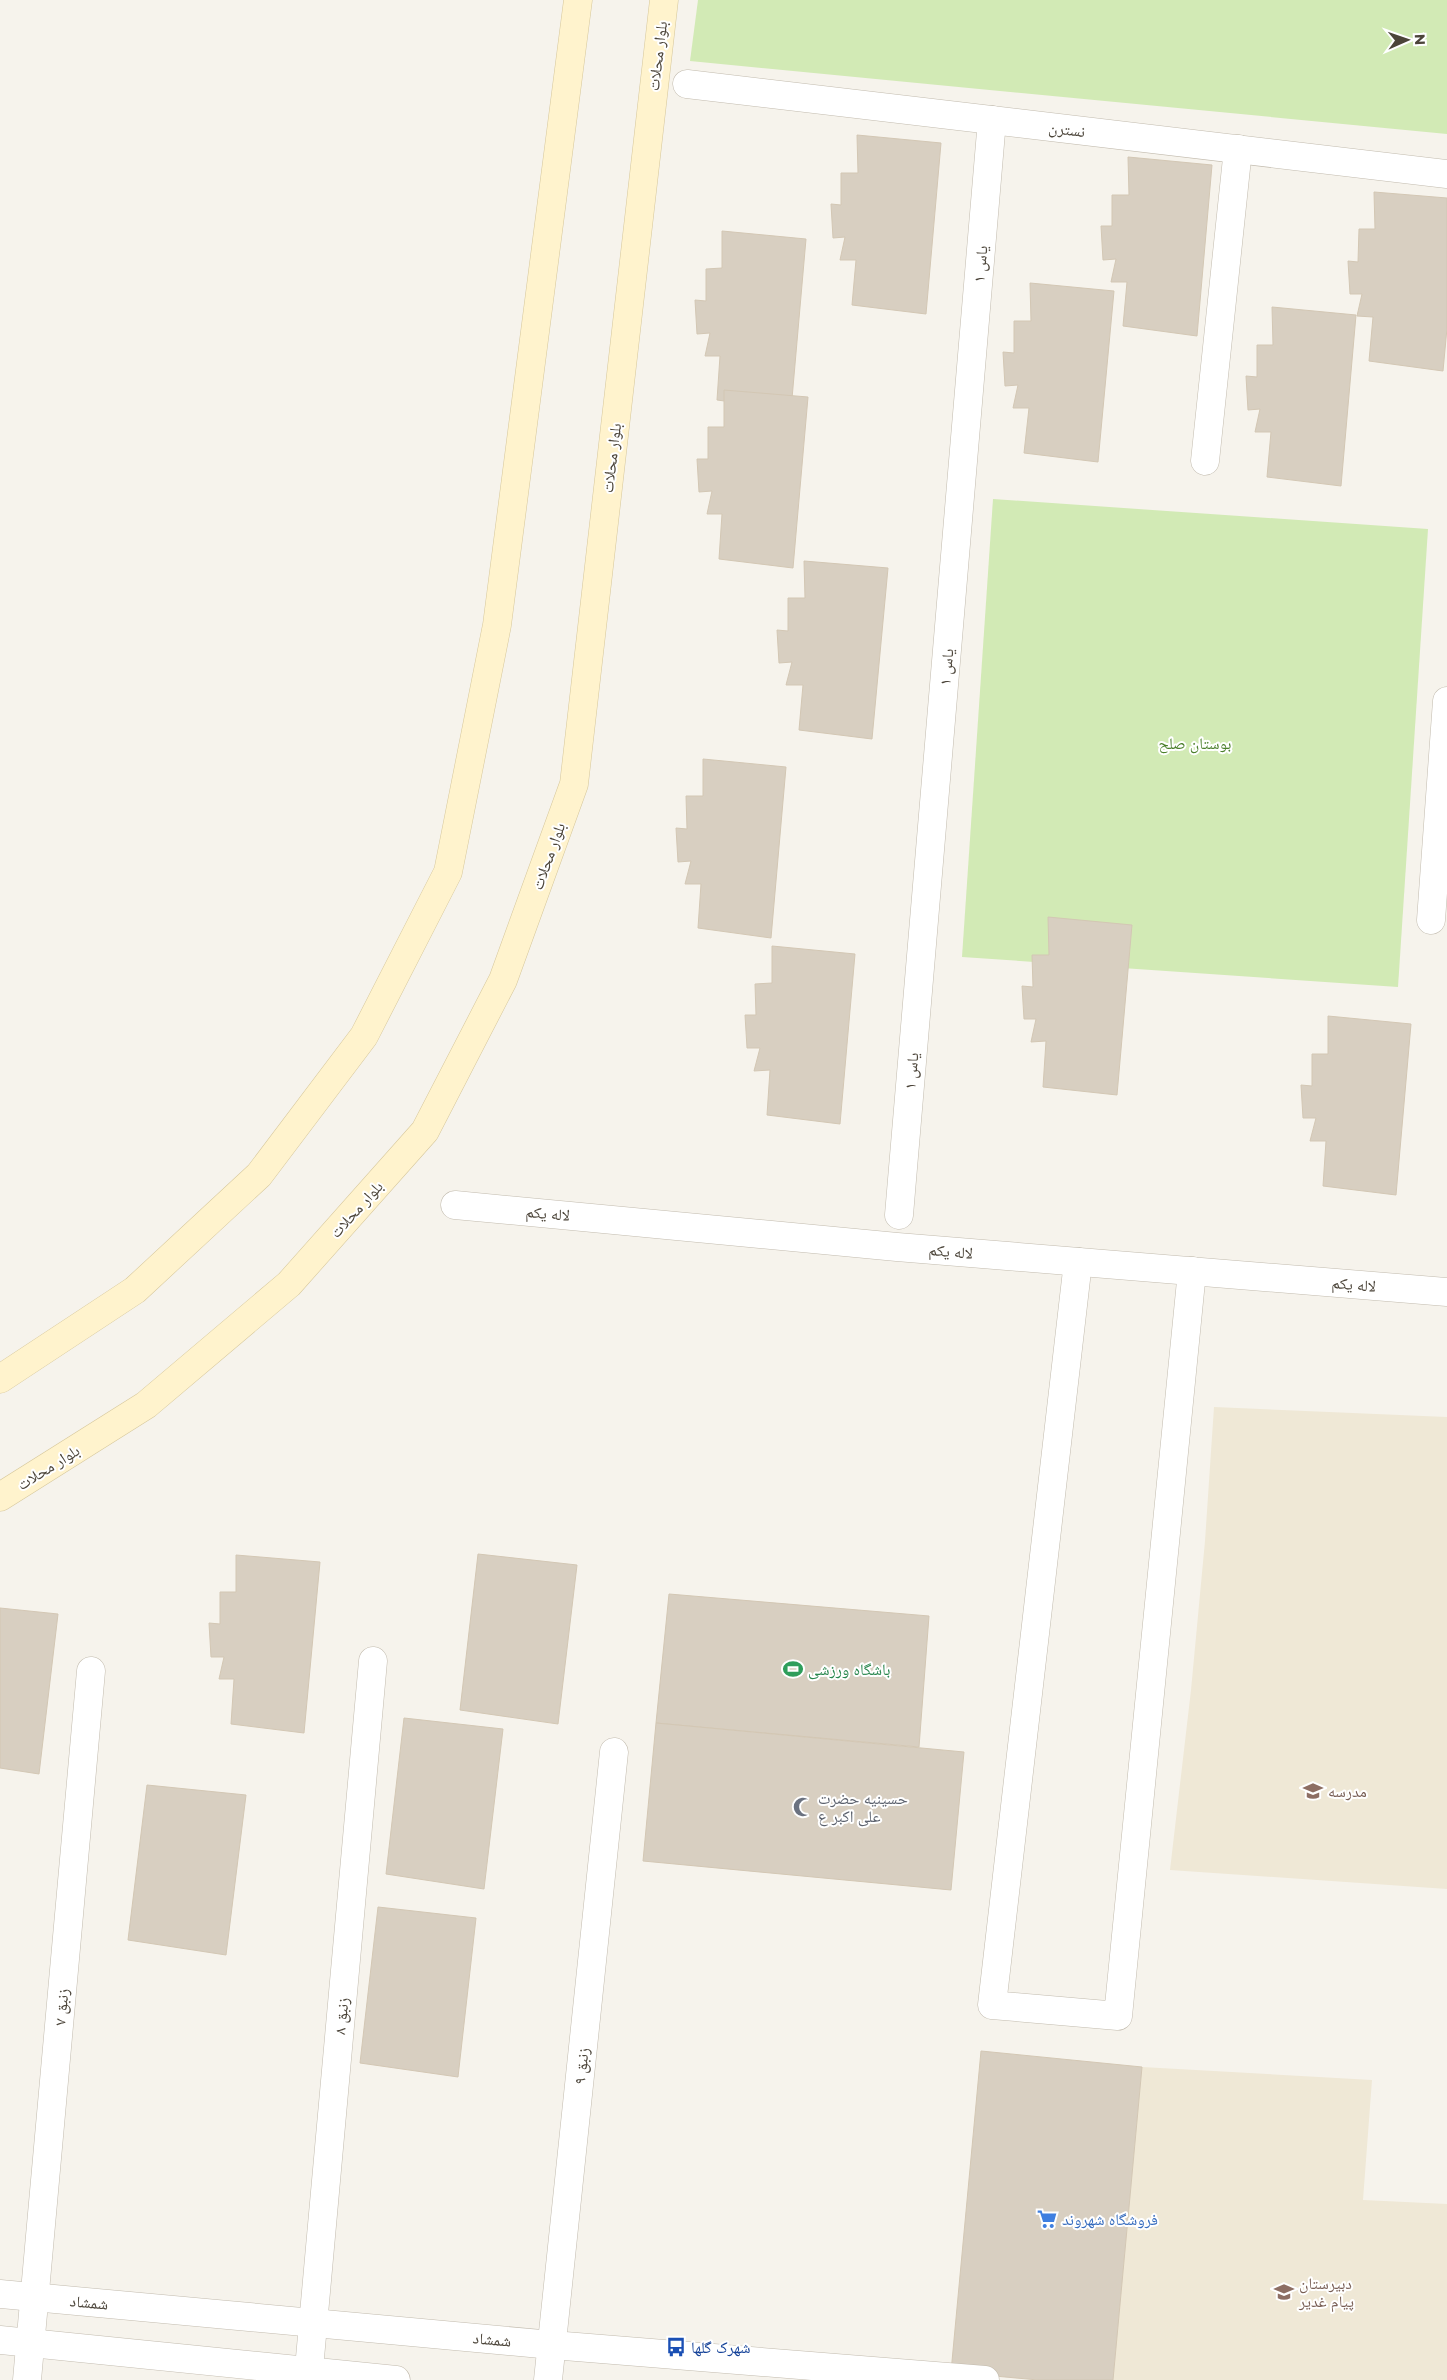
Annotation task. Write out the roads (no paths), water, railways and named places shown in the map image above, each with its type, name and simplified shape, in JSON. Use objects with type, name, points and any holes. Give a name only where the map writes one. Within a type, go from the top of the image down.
[{"type":"main road","points":[[0,1379],[135,1290],[260,1175],[364,1036],[448,872],[498,625],[578,0]]},
{"type":"main road","name":"بلوار محلات","points":[[0,1497],[146,1406],[289,1284],[425,1131],[503,980],[574,784],[664,0]]},
{"type":"street","name":"نسترن","points":[[687,84],[1447,174]]},
{"type":"street","name":"یاس ۱","points":[[899,1215],[992,120]]},
{"type":"street","points":[[1205,461],[1238,149]]},
{"type":"street","points":[[1431,920],[1447,701]]},
{"type":"street","name":"لاله یکم","points":[[455,1205],[887,1246],[1447,1292]]},
{"type":"street","points":[[1078,1262],[992,2005],[1118,2016],[1192,1271]]},
{"type":"street","name":"زنبق ۸","points":[[309,2376],[373,1661]]},
{"type":"street","name":"زنبق ۷","points":[[27,2380],[36,2297],[91,1671]]},
{"type":"street","name":"زنبق ۹","points":[[548,2380],[614,1752]]},
{"type":"street","name":"شمشاد","points":[[0,2294],[552,2345],[985,2380]]},
{"type":"street","points":[[0,2340],[31,2342],[309,2376],[396,2380]]},
{"type":"place","name":"باشگاه ورزشی","points":[[793,1669]]},
{"type":"place","name":"مدرسه","points":[[1313,1791]]},
{"type":"place","name":"حسینیه حضرت علی اکبر ع","points":[[803,1807]]},
{"type":"place","name":"فروشگاه شهروند","points":[[1047,2219]]},
{"type":"place","name":"دبیرستان پیام غدیر","points":[[1284,2292]]},
{"type":"place","name":"شهرک گلها","points":[[676,2347]]},
{"type":"park label","name":"بوستان صلح","points":[[1195,743]]}]
